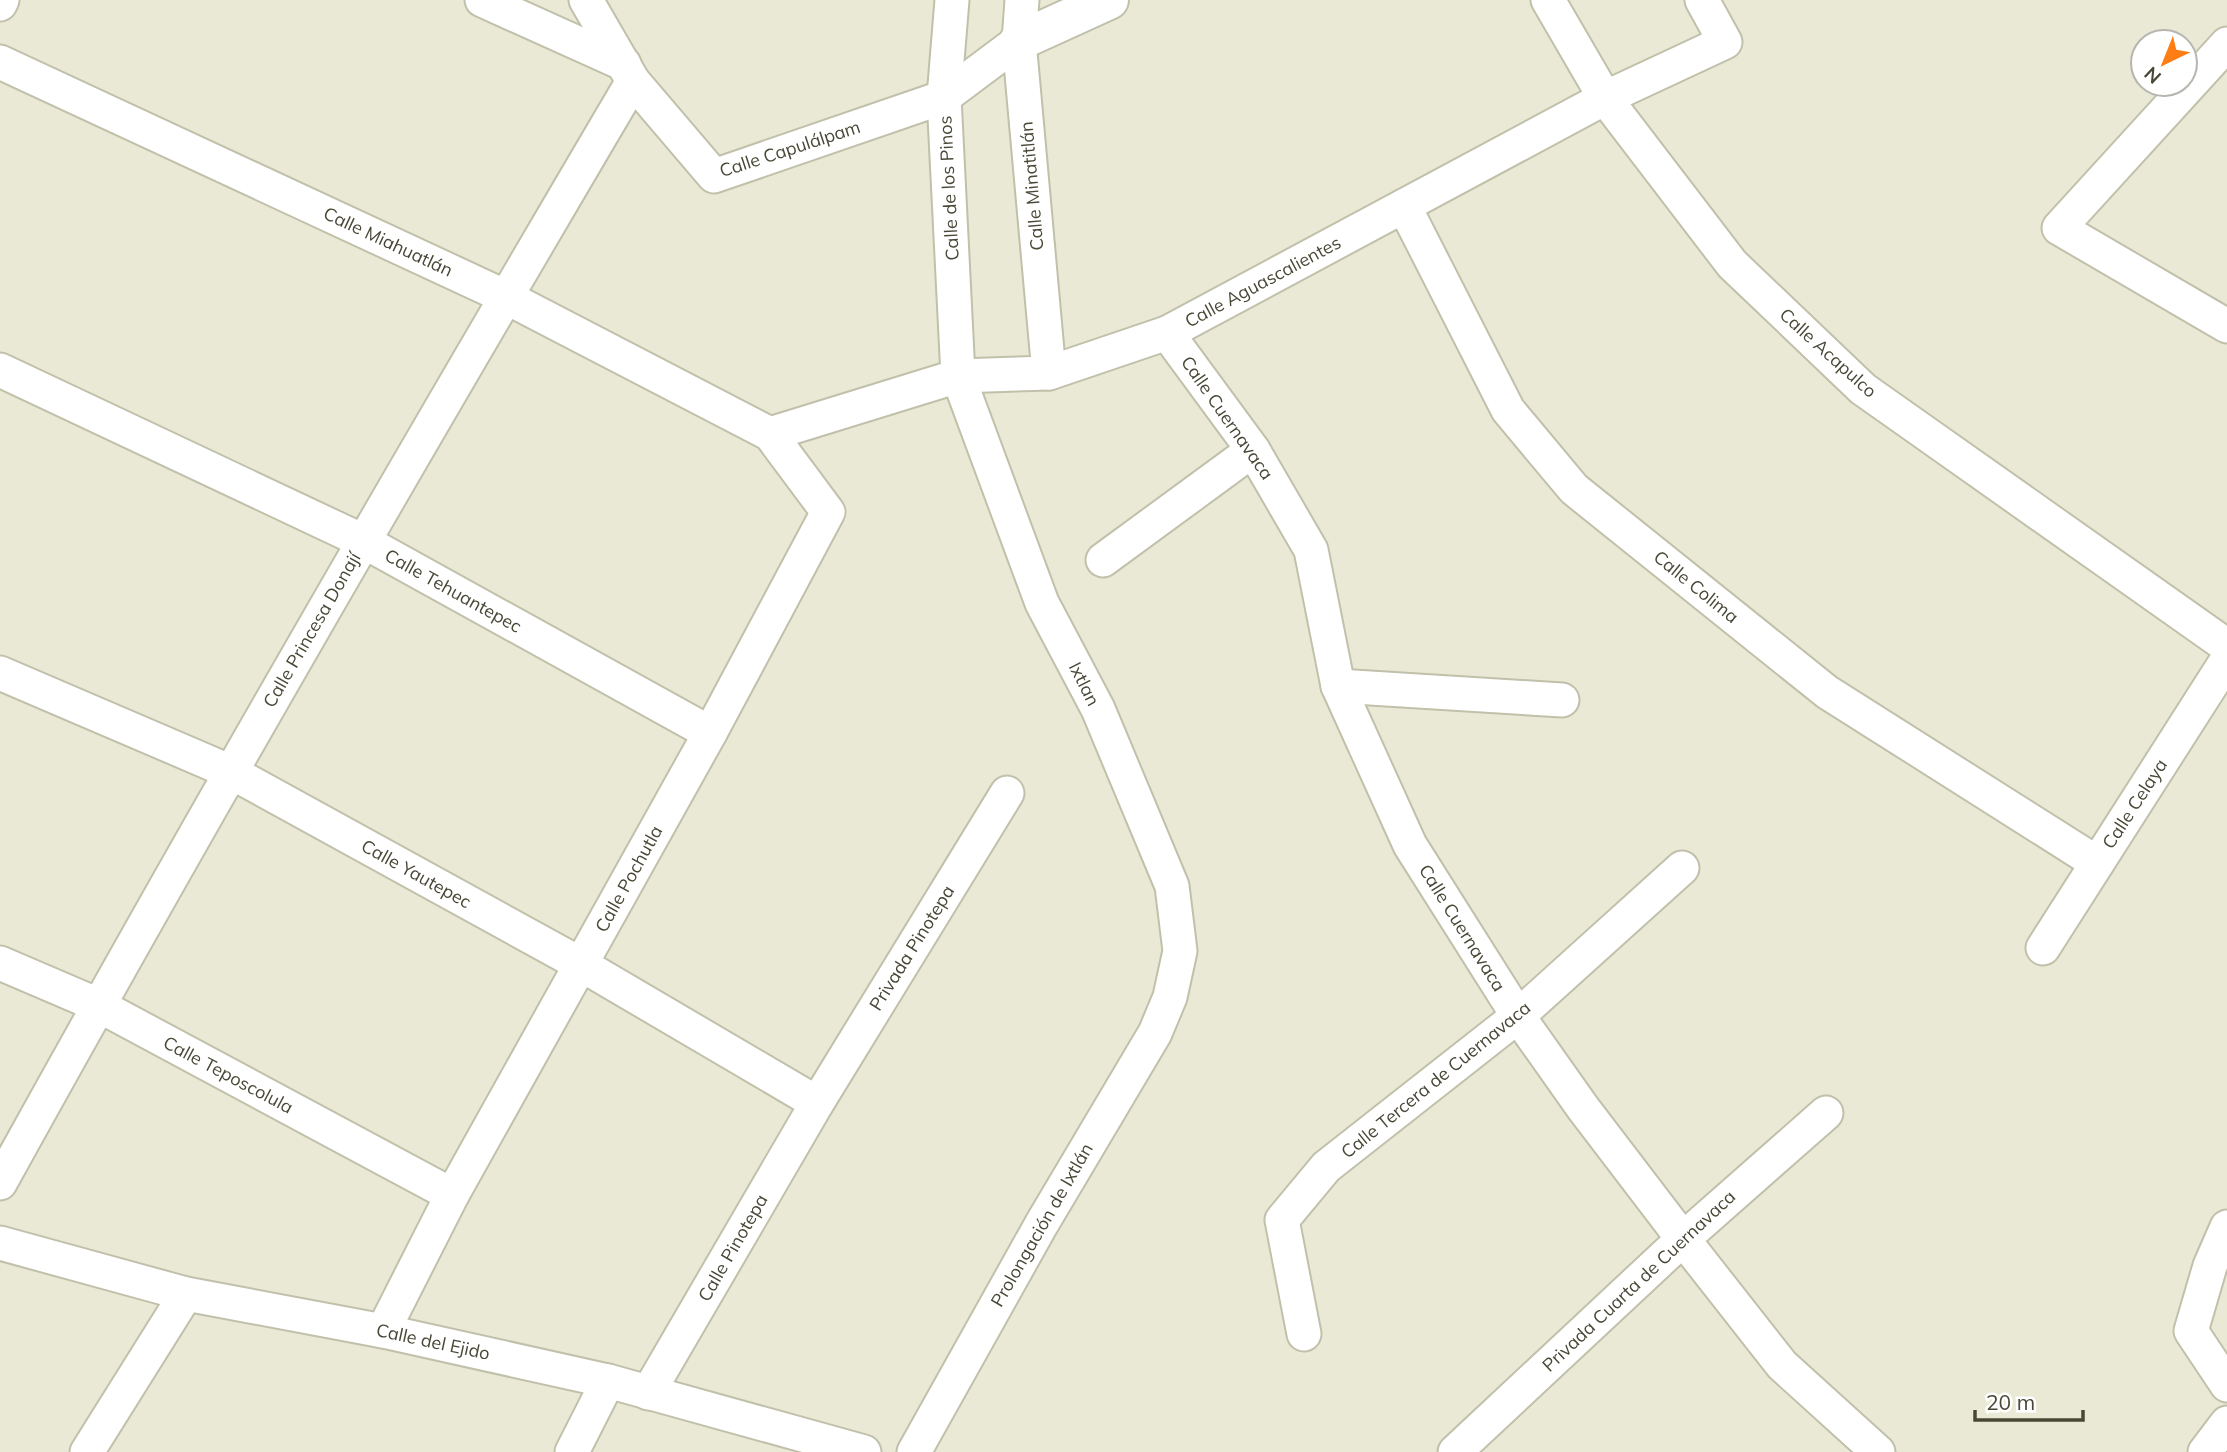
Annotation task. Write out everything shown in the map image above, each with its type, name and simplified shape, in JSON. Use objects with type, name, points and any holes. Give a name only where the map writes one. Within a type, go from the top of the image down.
[{"type":"street","points":[[482,0],[629,72]]},
{"type":"street","name":"Calle Capulálpam","points":[[586,0],[629,72],[714,176],[944,97],[1019,41]]},
{"type":"street","name":"Calle de los Pinos","points":[[952,0],[944,97],[958,376]]},
{"type":"street","name":"Calle Minatitlán","points":[[1021,0],[1019,41],[1049,373]]},
{"type":"street","points":[[1019,41],[1109,0]]},
{"type":"street","name":"Calle Acapulco","points":[[1548,0],[1605,98],[1732,264],[1863,389],[2227,646]]},
{"type":"street","name":"Calle Aguascalientes","points":[[770,435],[958,376],[1049,373],[1167,333],[1605,98],[1725,41],[1702,0]]},
{"type":"street","points":[[2227,44],[2059,228],[2227,326]]},
{"type":"street","name":"Calle Miahuatlán","points":[[0,62],[506,297],[770,435]]},
{"type":"street","name":"Calle Princesa Donají","points":[[0,1183],[231,772],[506,297],[629,72]]},
{"type":"street","name":"Calle Colima","points":[[1404,206],[1507,410],[1574,489],[1827,692],[2097,863]]},
{"type":"street","name":"Calle Cuernavaca","points":[[1167,333],[1253,450],[1311,550],[1338,686],[1410,845],[1518,1016],[1583,1108],[1782,1365],[1878,1452]]},
{"type":"street","name":"Calle Tehuantepec","points":[[0,370],[363,541],[710,733]]},
{"type":"street","name":"Ixtlan","points":[[958,376],[1042,603],[1097,709],[1172,886],[1180,951],[1170,997]]},
{"type":"street","name":"Calle Pochutla","points":[[383,1331],[452,1195],[710,733],[828,512],[770,435]]},
{"type":"street","points":[[1103,560],[1253,450]]},
{"type":"street","name":"Calle Celaya","points":[[2043,948],[2227,660]]},
{"type":"street","name":"Calle Yautepec","points":[[0,673],[231,772],[582,965],[817,1104]]},
{"type":"street","points":[[1338,686],[1562,700]]},
{"type":"street","name":"Privada Pinotepa","points":[[817,1104],[1007,793]]},
{"type":"street","name":"Calle Tercera de Cuernavaca","points":[[1304,1334],[1282,1220],[1326,1167],[1518,1016],[1682,868]]},
{"type":"street","name":"Calle Teposcolula","points":[[0,963],[98,1005],[452,1195]]},
{"type":"street","name":"Prolongación de Ixtlán","points":[[914,1452],[1041,1225],[1155,1033],[1170,997]]},
{"type":"street","name":"Calle Pinotepa","points":[[649,1393],[817,1104]]},
{"type":"street","name":"Privada Cuarta de Cuernavaca","points":[[1455,1452],[1683,1239],[1826,1113]]},
{"type":"street","points":[[2227,1227],[2210,1266],[2191,1331],[2227,1385]]},
{"type":"street","name":"Calle del Ejido","points":[[0,1243],[186,1294],[383,1331],[607,1381],[864,1452]]},
{"type":"street","points":[[87,1452],[186,1294]]},
{"type":"street","points":[[572,1452],[607,1381]]},
{"type":"street","points":[[2205,1452],[2227,1423]]},
{"type":"shaded area","points":[[0,0],[2227,0],[2227,1452],[0,1452]]}]
